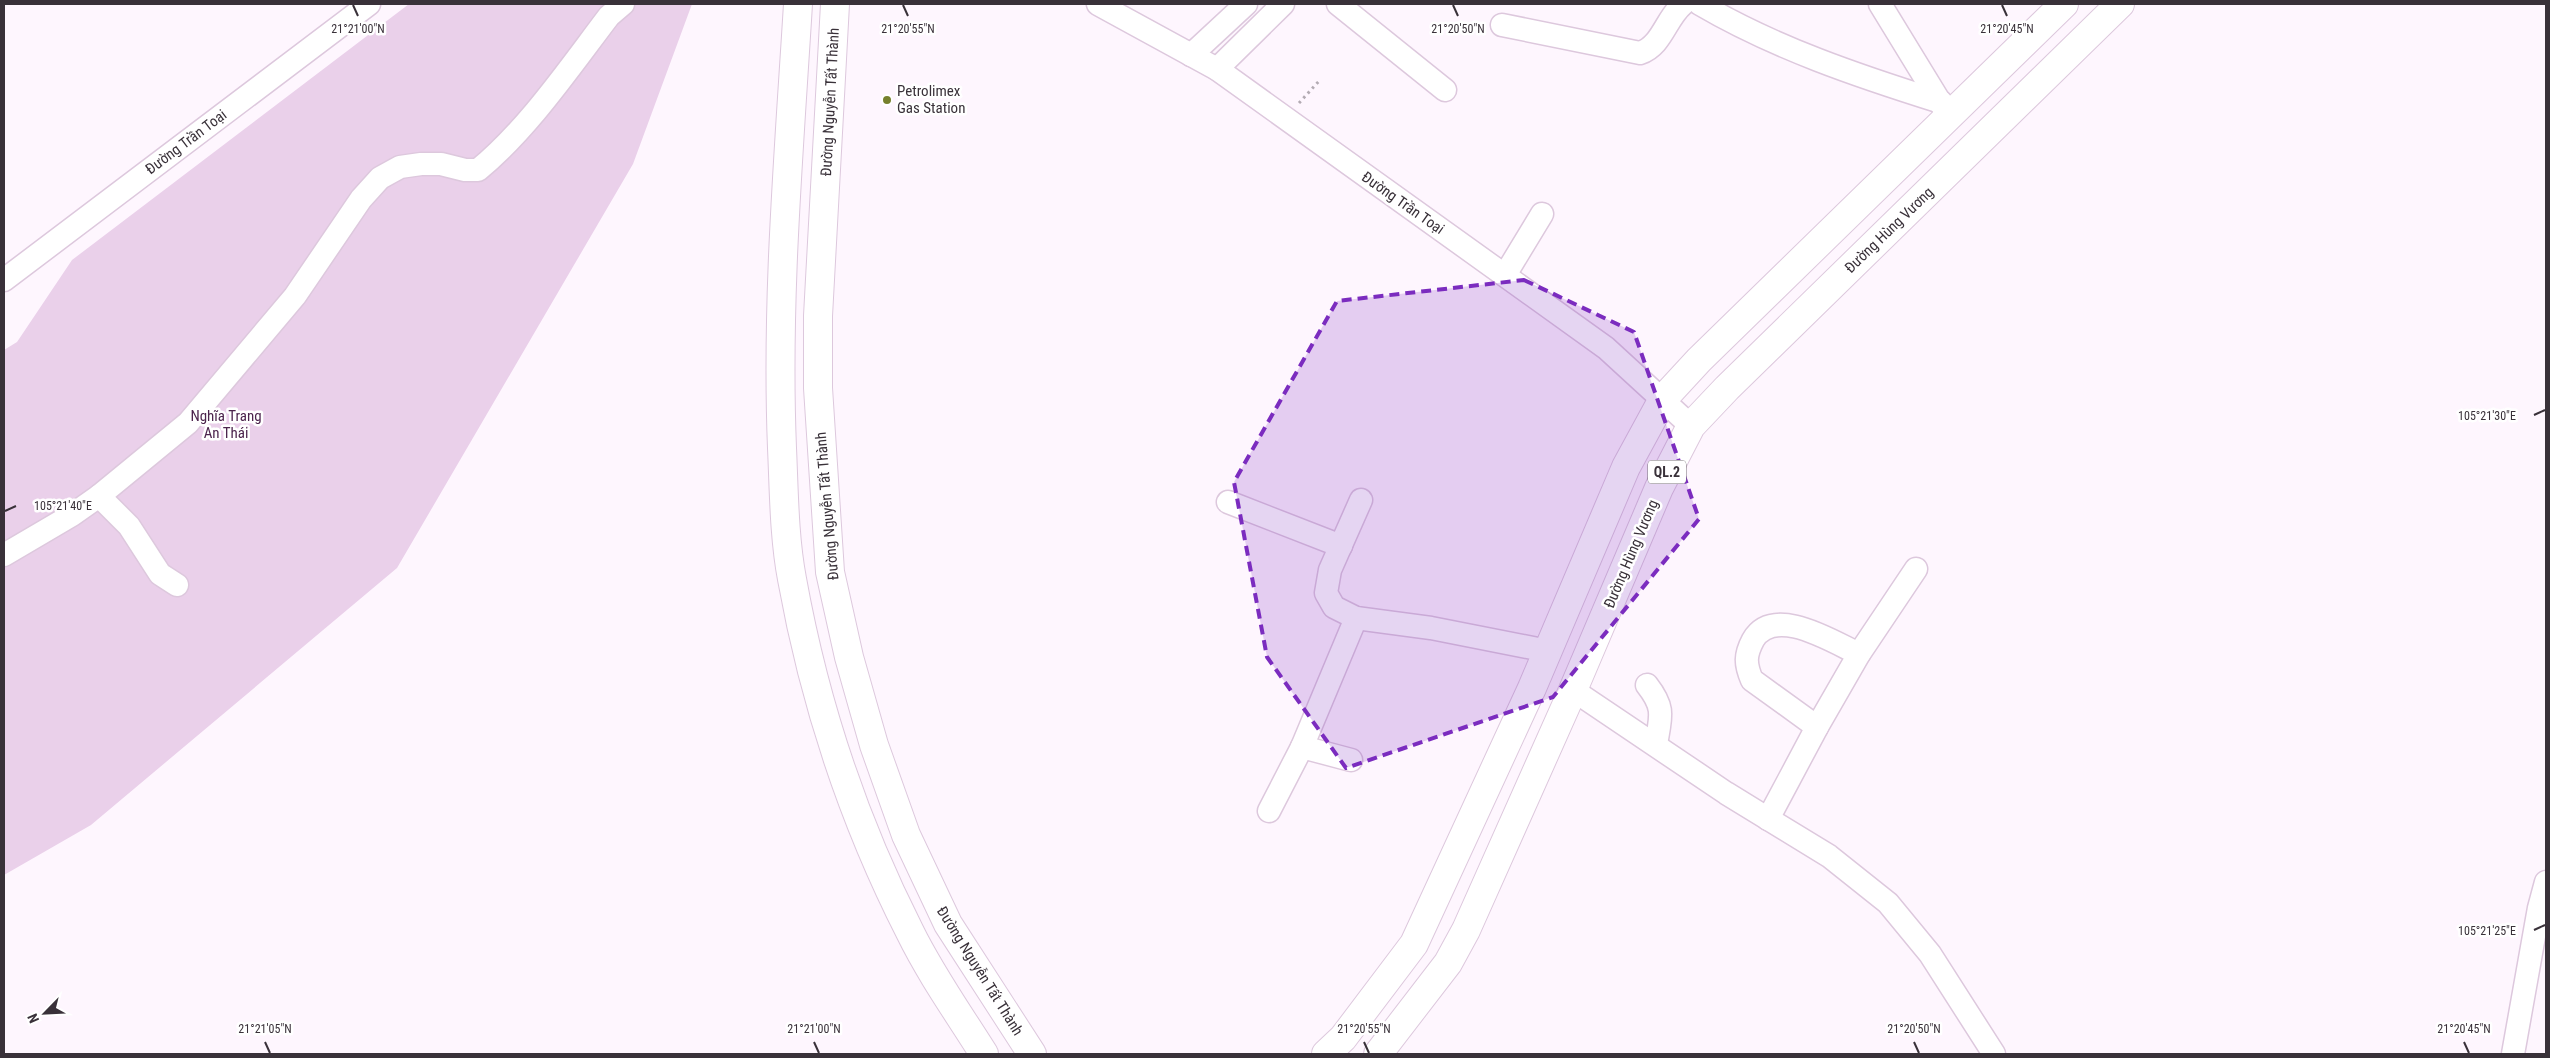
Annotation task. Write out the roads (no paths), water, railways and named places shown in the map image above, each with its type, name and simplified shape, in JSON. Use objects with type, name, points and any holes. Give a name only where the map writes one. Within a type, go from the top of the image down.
[{"type":"main road","points":[[798,4],[780,315],[783,484],[791,577],[814,677],[868,845],[911,935],[984,1054]]},
{"type":"main road","name":"Đường Nguyễn Tất Thành","points":[[835,4],[818,316],[818,388],[823,478],[832,581],[849,657],[874,745],[906,835],[948,924],[1032,1054]]},
{"type":"main road","name":"QL.2","points":[[1326,1054],[1343,1038],[1414,944],[1548,651],[1626,467],[1663,399],[1944,110],[2064,4]]},
{"type":"main road","name":"Đường Hùng Vương","points":[[1378,1054],[1448,963],[1466,930],[1573,690],[1659,488],[1691,426],[1727,388],[2120,4]]},
{"type":"main road","points":[[792,100],[830,102]]},
{"type":"street","name":"Đường Trần Toại","points":[[4,280],[369,4]]},
{"type":"street","points":[[4,555],[72,515],[99,496],[188,423],[294,296],[361,199],[380,178],[400,167],[421,164],[442,164],[465,170],[478,170],[492,159],[530,116],[609,16],[623,4]]},
{"type":"street","name":"Đường Trần Toại","points":[[1098,4],[1217,69],[1606,348],[1691,426]]},
{"type":"street","points":[[1191,55],[1246,4]]},
{"type":"street","points":[[1217,69],[1283,4]]},
{"type":"street","points":[[1338,4],[1445,90]]},
{"type":"street","points":[[1502,25],[1640,53],[1654,45],[1677,9],[1683,4]]},
{"type":"street","points":[[1700,4],[1737,26],[1803,55],[1944,110]]},
{"type":"street","points":[[1880,4],[1944,110]]},
{"type":"street","points":[[1504,275],[1542,214]]},
{"type":"street","points":[[99,496],[130,526],[160,574],[177,585]]},
{"type":"street","points":[[1361,500],[1330,570],[1326,593],[1334,607],[1356,618],[1431,628],[1548,651]]},
{"type":"street","points":[[1228,502],[1341,546]]},
{"type":"street","points":[[1768,819],[1817,727],[1859,654],[1916,569]]},
{"type":"street","points":[[1269,811],[1302,747],[1356,618]]},
{"type":"street","points":[[1817,727],[1752,680],[1747,668],[1746,653],[1756,636],[1775,624],[1798,625],[1859,654]]},
{"type":"street","points":[[1647,684],[1658,698],[1662,710],[1656,744]]},
{"type":"street","points":[[1573,690],[1656,744],[1726,793],[1829,856],[1888,903],[1930,954],[1994,1054]]},
{"type":"street","points":[[1302,747],[1351,760]]},
{"type":"street","points":[[2513,1054],[2539,908],[2546,882]]},
{"type":"place","name":"Petrolimex Gas Station","points":[[887,100]]},
{"type":"park label","name":"Nghĩa Trang An Thái","points":[[226,424]]}]
